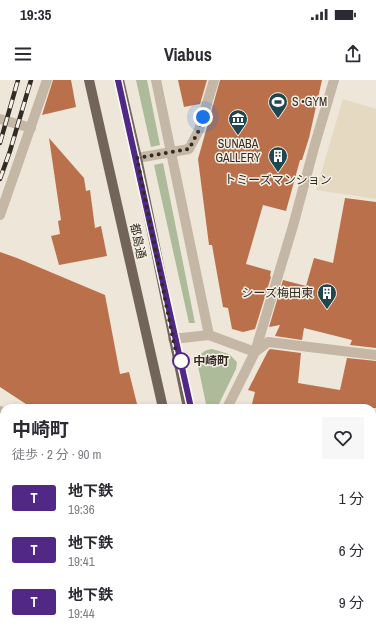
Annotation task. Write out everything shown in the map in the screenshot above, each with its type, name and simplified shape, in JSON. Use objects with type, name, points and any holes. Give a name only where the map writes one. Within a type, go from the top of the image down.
[{"type":"main road","name":"都島通","points":[[89,80],[162,404]]},
{"type":"main road","name":"都島通","points":[[119,80],[137,158],[187,404]]},
{"type":"street","points":[[0,215],[48,80]]},
{"type":"street","points":[[156,80],[172,151],[209,335]]},
{"type":"street","points":[[137,158],[189,149],[199,130],[214,80]]},
{"type":"street","points":[[229,404],[255,352],[294,226],[315,144],[334,80]]},
{"type":"street","points":[[0,119],[31,128]]},
{"type":"street","points":[[173,339],[209,335],[255,352]]},
{"type":"street","points":[[255,352],[268,342],[376,355]]},
{"type":"green space","points":[[136,80],[147,80],[160,145],[151,147]]},
{"type":"green space","points":[[163,163],[195,323],[189,323],[154,165]]},
{"type":"green space","points":[[212,349],[229,354],[237,362],[236,369],[219,404],[206,404],[197,361],[199,356],[207,350]]},
{"type":"shaded area","points":[[343,99],[376,109],[376,199],[316,190]]},
{"type":"building","points":[[53,80],[71,80],[76,107],[42,115]]},
{"type":"building","points":[[178,80],[207,80],[200,104],[184,107]]},
{"type":"building","points":[[220,80],[322,80],[309,138],[302,160],[300,160],[286,211],[263,205],[246,264],[271,271],[271,277],[255,329],[243,332],[232,329],[228,308],[223,307],[212,245],[209,245],[198,159]]},
{"type":"building","points":[[49,138],[84,178],[86,191],[90,190],[95,228],[101,226],[107,256],[59,265],[51,236],[60,234],[58,221],[61,220]]},
{"type":"building","points":[[345,198],[376,202],[376,348],[350,345],[352,340],[304,328],[302,340],[275,336],[280,325],[269,327],[283,280],[306,286],[314,258],[333,263]]},
{"type":"building","points":[[0,252],[105,295],[120,374],[129,372],[137,404],[26,404],[0,387]]},
{"type":"building","points":[[270,349],[301,353],[298,383],[340,390],[347,358],[376,361],[376,404],[252,404],[255,392],[248,390]]},
{"type":"railway","points":[[0,143],[18,80]]},
{"type":"railway","points":[[0,179],[31,80]]},
{"type":"metro line","name":"T","points":[[118,80],[190,404]]},
{"type":"place","name":"S •GYM","points":[[278,119]]},
{"type":"place","name":"SUNABA GALLERY","points":[[238,136]]},
{"type":"place","name":"トミーズマンション","points":[[278,173]]},
{"type":"place","name":"シーズ梅田東","points":[[327,310]]},
{"type":"place","name":"中崎町","points":[[181,361]]},
{"type":"route","points":[[181,361],[177,356],[173,339],[137,158],[189,149],[199,130],[203,117]]}]
